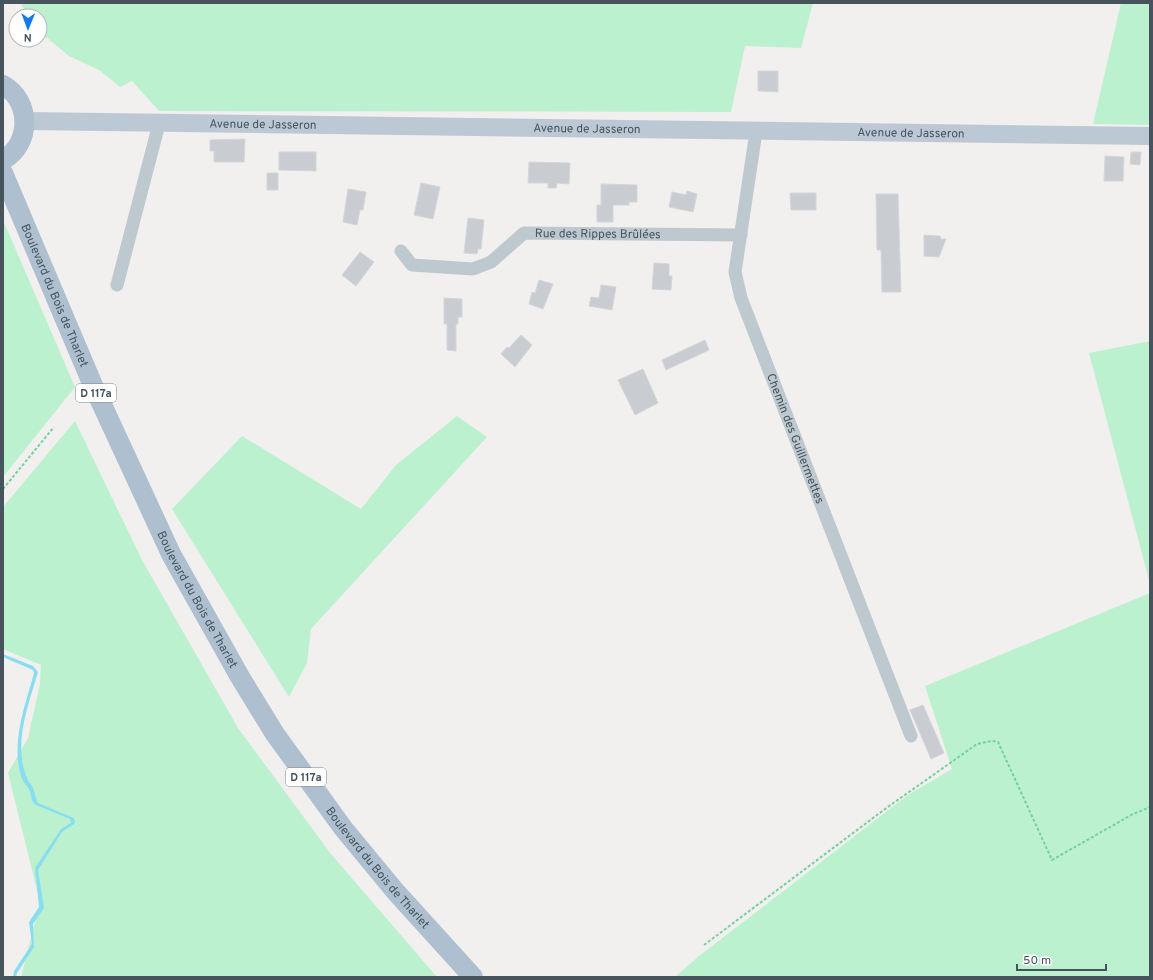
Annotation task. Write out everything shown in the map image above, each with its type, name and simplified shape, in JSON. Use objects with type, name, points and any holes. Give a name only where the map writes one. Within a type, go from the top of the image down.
[{"type":"main road","points":[[3,85],[14,94],[20,102],[25,121],[24,132],[20,143],[14,152],[3,160]]},
{"type":"main road","name":"Avenue de Jasseron","points":[[25,121],[756,132],[1150,136]]},
{"type":"main road","name":"Boulevard du Bois de Tharlet","points":[[3,173],[92,383],[171,554],[240,677],[275,734],[343,828],[395,890],[473,977]]},
{"type":"street","points":[[117,285],[159,124]]},
{"type":"street","name":"Chemin des Guillermettes","points":[[756,132],[735,272],[741,298],[911,736]]},
{"type":"street","name":"Rue des Rippes Brûlées","points":[[401,251],[412,265],[473,269],[491,262],[524,233],[740,235]]},
{"type":"path","points":[[3,489],[54,426]]},
{"type":"path","points":[[704,945],[885,809],[977,744],[992,741],[998,742],[1052,860],[1133,814],[1150,807]]},
{"type":"green space","points":[[20,3],[813,3],[801,48],[745,46],[731,112],[159,111],[132,81],[120,87],[99,70],[69,56],[48,39],[48,8],[23,8]]},
{"type":"green space","points":[[1121,3],[1150,3],[1150,125],[1093,124]]},
{"type":"green space","points":[[3,220],[75,387],[3,477]]},
{"type":"green space","points":[[1150,341],[1150,584],[1089,353]]},
{"type":"green space","points":[[457,416],[487,437],[311,629],[307,663],[289,697],[172,509],[242,436],[361,509],[396,465]]},
{"type":"green space","points":[[75,421],[142,560],[238,728],[331,854],[437,977],[21,977],[40,902],[8,773],[28,738],[40,684],[41,665],[3,649],[3,507]]},
{"type":"green space","points":[[1150,593],[1150,977],[675,977],[699,956],[908,795],[952,769],[925,686]]},
{"type":"water","points":[[3,654],[33,666],[38,672],[26,712],[21,740],[23,767],[28,781],[33,788],[38,803],[74,818],[75,821],[74,824],[62,832],[38,870],[44,908],[33,924],[34,947],[17,973],[16,977],[13,977],[14,971],[32,944],[29,922],[39,907],[35,868],[61,829],[71,823],[70,819],[36,805],[32,799],[29,789],[22,779],[19,766],[18,739],[23,712],[34,673],[33,670],[3,657]]},
{"type":"building","points":[[758,71],[778,71],[778,92],[758,91]]},
{"type":"building","points":[[245,139],[244,162],[214,162],[214,151],[210,151],[210,140]]},
{"type":"building","points":[[279,152],[316,152],[316,171],[279,170]]},
{"type":"building","points":[[1131,152],[1141,152],[1140,165],[1130,164]]},
{"type":"building","points":[[1105,156],[1124,157],[1123,181],[1104,181]]},
{"type":"building","points":[[529,162],[570,163],[569,184],[557,183],[556,188],[548,188],[548,183],[528,183]]},
{"type":"building","points":[[267,173],[278,173],[278,190],[267,190]]},
{"type":"building","points":[[421,183],[440,187],[433,219],[414,215]]},
{"type":"building","points":[[601,184],[637,185],[637,202],[629,202],[629,205],[613,205],[613,222],[597,222],[597,205],[601,205]]},
{"type":"building","points":[[348,189],[366,192],[363,210],[360,210],[357,225],[343,222]]},
{"type":"building","points":[[687,191],[697,194],[693,212],[669,207],[672,192],[686,195]]},
{"type":"building","points":[[790,193],[816,193],[816,210],[791,210]]},
{"type":"building","points":[[876,194],[898,194],[901,292],[882,292],[881,250],[877,250]]},
{"type":"building","points":[[468,218],[484,220],[481,249],[478,249],[477,254],[464,253]]},
{"type":"building","points":[[924,235],[940,236],[941,239],[946,239],[939,257],[924,256]]},
{"type":"building","points":[[360,252],[374,262],[356,286],[342,275]]},
{"type":"building","points":[[654,263],[669,264],[669,276],[672,276],[671,290],[652,289]]},
{"type":"building","points":[[539,280],[553,284],[543,309],[529,304],[532,292],[535,293]]},
{"type":"building","points":[[601,285],[616,287],[612,310],[589,306],[591,297],[599,298]]},
{"type":"building","points":[[444,298],[462,299],[462,317],[458,317],[458,324],[456,324],[456,351],[447,350],[447,324],[444,324]]},
{"type":"building","points":[[521,335],[532,345],[515,367],[501,354]]},
{"type":"building","points":[[705,340],[709,350],[666,370],[662,360]]},
{"type":"building","points":[[643,369],[658,403],[635,415],[618,380]]},
{"type":"building","points":[[923,705],[944,753],[931,759],[910,710]]}]
